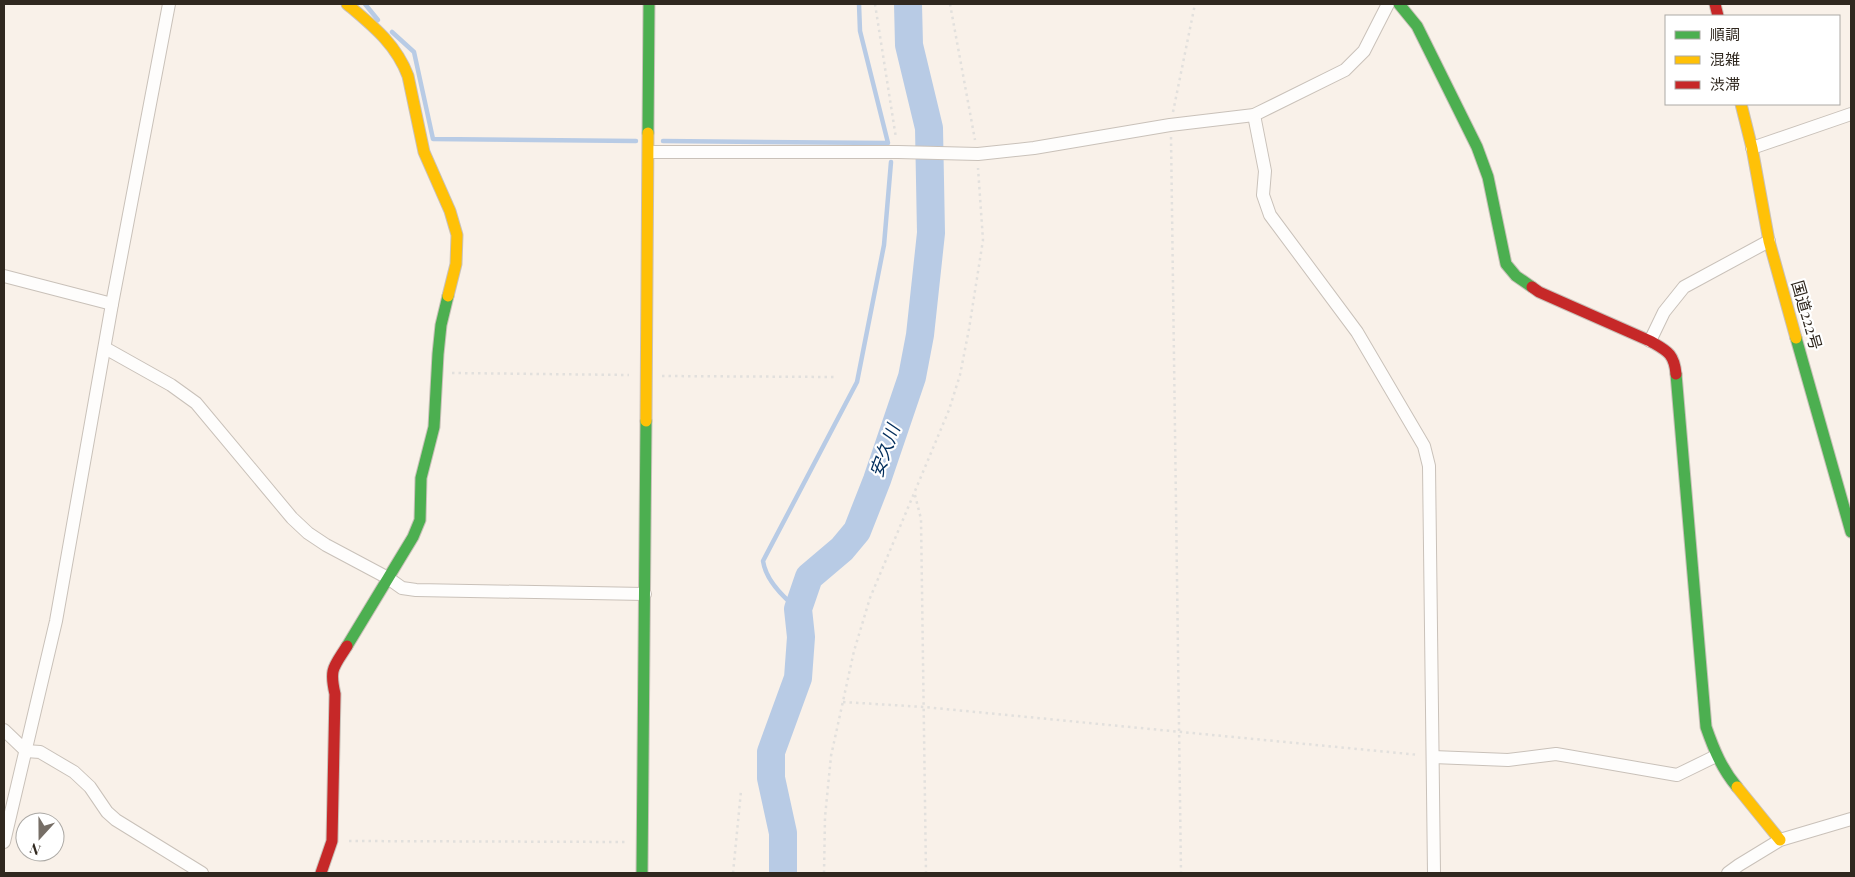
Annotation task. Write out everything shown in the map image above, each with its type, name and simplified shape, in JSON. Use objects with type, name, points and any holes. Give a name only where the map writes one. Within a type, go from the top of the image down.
[{"type":"main road","points":[[321,873],[332,841],[335,694],[332,670],[413,537],[420,520],[421,478],[434,428],[436,373],[444,311],[455,271],[458,246],[455,224],[425,153],[407,74],[398,55],[383,36],[347,4]]},
{"type":"main road","points":[[642,873],[648,4]]},
{"type":"main road","points":[[1399,4],[1416,26],[1477,147],[1488,177],[1506,264],[1516,276],[1539,292],[1666,350],[1675,361],[1706,727],[1716,756],[1726,774],[1780,840]]},
{"type":"main road","name":"国道222号","points":[[1741,105],[1752,148],[1769,241],[1851,532]]},
{"type":"street","points":[[4,842],[56,621],[106,348],[112,304],[169,4]]},
{"type":"street","points":[[648,152],[898,152],[978,154],[1034,148],[1170,125],[1254,115],[1345,70],[1364,51],[1388,4]]},
{"type":"street","points":[[1752,148],[1851,114]]},
{"type":"street","points":[[1254,115],[1265,171],[1264,196],[1270,216],[1357,332],[1424,446],[1429,466],[1434,873]]},
{"type":"street","points":[[1650,342],[1664,312],[1684,287],[1769,241]]},
{"type":"street","points":[[4,276],[112,304]]},
{"type":"street","points":[[106,348],[171,385],[196,403],[292,518],[308,533],[326,545],[388,578],[402,588],[416,590],[645,594]]},
{"type":"street","points":[[4,730],[26,751],[40,752],[74,772],[90,787],[107,812],[116,820],[202,873]]},
{"type":"street","points":[[1433,757],[1508,760],[1556,754],[1677,775],[1716,756]]},
{"type":"street","points":[[1728,873],[1780,840],[1851,820]]},
{"type":"path","points":[[876,4],[898,152]]},
{"type":"path","points":[[824,873],[825,817],[830,756],[854,651],[870,598],[949,410],[960,375],[983,240],[978,154],[950,4]]},
{"type":"path","points":[[1181,873],[1170,125],[1195,4]]},
{"type":"path","points":[[436,373],[834,377]]},
{"type":"path","points":[[915,494],[921,519],[926,873]]},
{"type":"path","points":[[843,702],[924,707],[1433,757]]},
{"type":"path","points":[[734,873],[741,791]]},
{"type":"path","points":[[332,841],[642,842]]},
{"type":"waterway","points":[[365,4],[378,20]]},
{"type":"waterway","points":[[663,141],[888,143],[860,31],[859,4]]},
{"type":"waterway","name":"安久川","points":[[783,873],[783,833],[771,778],[771,752],[798,678],[801,637],[798,609],[809,577],[842,549],[857,531],[877,480],[912,377],[920,335],[931,233],[929,128],[909,45],[908,4]]},
{"type":"waterway","points":[[392,32],[414,52],[433,139],[636,141]]},
{"type":"waterway","points":[[798,609],[771,582],[763,561],[857,382],[884,245],[891,162]]},
{"type":"traffic: fast","points":[[648,133],[649,4]]},
{"type":"traffic: fast","points":[[1399,4],[1417,26],[1477,147],[1488,177],[1506,264],[1516,276],[1532,287]]},
{"type":"traffic: fast","points":[[347,646],[413,537],[420,520],[421,478],[434,427],[441,325],[448,296]]},
{"type":"traffic: fast","points":[[1796,338],[1851,532]]},
{"type":"traffic: fast","points":[[1676,374],[1706,727],[1719,759],[1737,787]]},
{"type":"traffic: fast","points":[[642,873],[646,421]]},
{"type":"traffic: slow","points":[[347,4],[383,36],[397,54],[408,76],[424,152],[450,211],[457,235],[456,264],[448,296]]},
{"type":"traffic: slow","points":[[1741,105],[1752,148],[1769,241],[1796,338]]},
{"type":"traffic: slow","points":[[646,421],[648,133]]},
{"type":"traffic: slow","points":[[1737,787],[1780,840]]},
{"type":"traffic: jam","points":[[1715,4],[1718,15]]},
{"type":"traffic: jam","points":[[1532,287],[1539,292],[1661,347],[1669,353],[1676,374]]},
{"type":"traffic: jam","points":[[321,873],[332,841],[335,694],[333,673],[347,646]]}]
